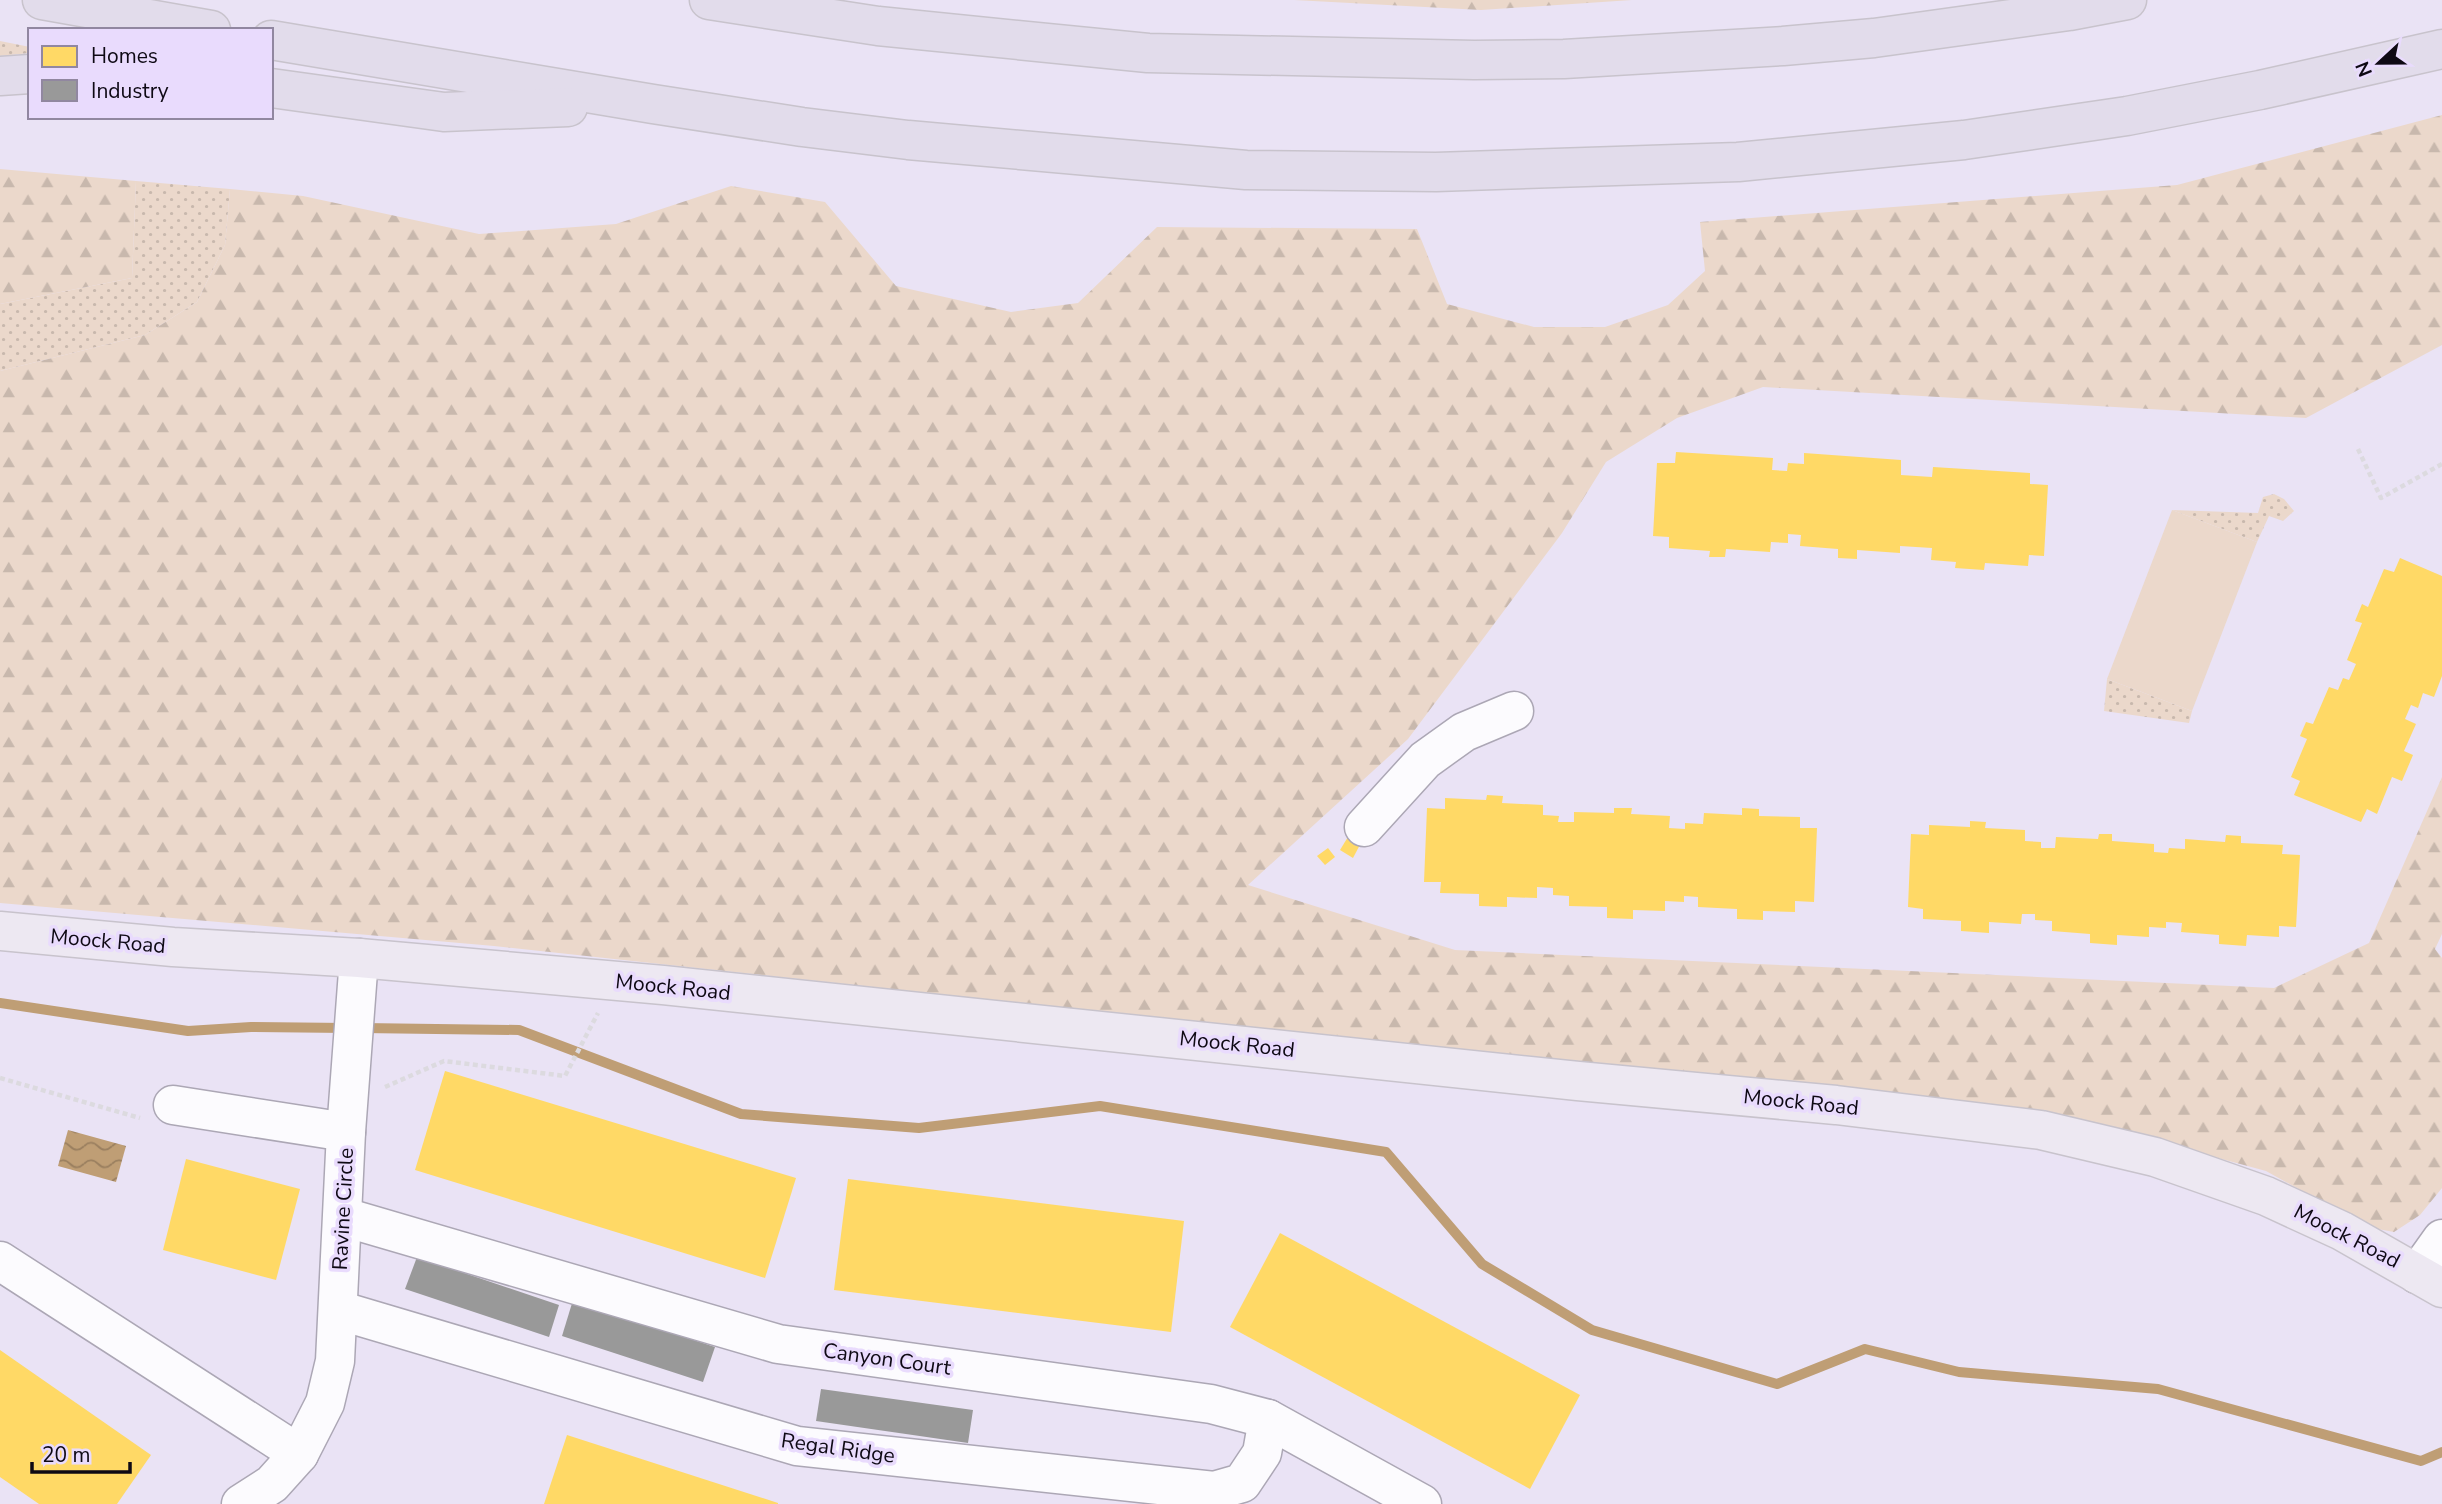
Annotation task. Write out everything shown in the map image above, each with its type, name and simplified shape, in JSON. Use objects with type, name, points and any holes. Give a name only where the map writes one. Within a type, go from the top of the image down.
[{"type":"highway","points":[[42,0],[200,28]]},
{"type":"highway","points":[[709,0],[878,26],[1148,53],[1513,60],[1672,53],[1874,38],[2069,11],[2127,0]]},
{"type":"highway","points":[[826,0],[878,26]]},
{"type":"highway","points":[[273,40],[653,104],[908,140],[1246,170],[1436,172],[1738,162],[1964,140],[2127,116],[2260,90],[2442,49]]},
{"type":"highway","points":[[0,76],[28,74]]},
{"type":"highway","points":[[273,88],[444,112],[653,104]]},
{"type":"main road","name":"Moock Road","points":[[0,931],[173,947],[359,958],[663,985],[1564,1080],[1836,1105],[2041,1130],[2155,1157],[2266,1196],[2342,1231],[2430,1281]]},
{"type":"street","points":[[1364,827],[1425,760],[1464,732],[1514,712]]},
{"type":"street","name":"Ravine Circle","points":[[241,1504],[272,1484],[299,1454],[325,1403],[335,1362],[346,1132],[365,1086],[357,998],[359,958]]},
{"type":"street","points":[[173,1105],[346,1132]]},
{"type":"street","name":"Canyon Court","points":[[344,1217],[778,1344],[1211,1404],[1268,1419],[1422,1504]]},
{"type":"street","points":[[2430,1281],[2442,1239]]},
{"type":"street","points":[[0,1261],[299,1454]]},
{"type":"street","name":"Regal Ridge","points":[[338,1310],[797,1446],[1214,1491],[1242,1483],[1262,1453],[1268,1419]]},
{"type":"path","points":[[2358,449],[2381,498],[2442,464]]},
{"type":"path","points":[[365,1086],[444,1060],[565,1076],[590,1028]]},
{"type":"path","points":[[0,1077],[167,1126],[173,1105]]},
{"type":"green space","points":[[1294,0],[1632,0],[1481,10]]},
{"type":"green space","points":[[0,41],[28,47],[28,53],[0,56]]},
{"type":"green space","points":[[2442,115],[2442,345],[2306,418],[1763,387],[1677,418],[1606,462],[1562,533],[1408,739],[1248,885],[1455,950],[2274,988],[2369,943],[2442,777],[2442,934],[2435,949],[2442,958],[2442,1188],[2420,1215],[2394,1232],[2367,1227],[2266,1171],[2122,1132],[1869,1090],[1345,1038],[494,946],[0,903],[0,371],[145,335],[197,302],[225,245],[230,189],[303,196],[479,234],[616,224],[731,186],[825,202],[896,286],[1011,312],[1078,303],[1157,227],[1417,229],[1447,304],[1534,327],[1605,327],[1668,305],[1705,271],[1700,222],[2177,185]]},
{"type":"green space","points":[[0,169],[136,181],[132,278],[0,304]]},
{"type":"green space","points":[[136,181],[230,189],[225,245],[197,302],[145,335],[0,371],[0,304],[132,278]]},
{"type":"green space","points":[[2274,494],[2284,499],[2294,511],[2283,521],[2269,516],[2257,542],[2172,510],[2258,513],[2263,497]]},
{"type":"green space","points":[[2172,510],[2257,542],[2192,711],[2107,679]]},
{"type":"green space","points":[[2107,679],[2192,711],[2189,723],[2104,711]]},
{"type":"water","points":[[68,1130],[126,1146],[116,1182],[58,1166]]},
{"type":"building: Homes","points":[[1676,452],[1773,458],[1772,470],[1787,471],[1788,463],[1804,464],[1804,453],[1901,460],[1901,475],[1932,477],[1933,467],[2030,473],[2030,484],[2048,485],[2044,556],[2029,555],[2028,566],[1985,563],[1984,570],[1955,568],[1956,562],[1931,560],[1932,548],[1900,546],[1900,553],[1857,550],[1857,559],[1838,558],[1838,549],[1800,546],[1801,535],[1788,534],[1788,543],[1771,542],[1770,552],[1726,549],[1725,557],[1709,557],[1710,551],[1669,548],[1669,537],[1653,536],[1657,463],[1675,463]]},
{"type":"building: Homes","points":[[2400,558],[2442,576],[2442,676],[2434,697],[2423,693],[2418,708],[2411,705],[2405,719],[2416,724],[2404,751],[2413,755],[2402,781],[2392,777],[2377,814],[2367,809],[2361,822],[2294,795],[2300,781],[2291,777],[2307,739],[2300,736],[2306,722],[2313,724],[2329,687],[2338,690],[2343,678],[2349,680],[2356,664],[2347,660],[2362,623],[2355,621],[2362,604],[2368,607],[2384,569],[2394,572]]},
{"type":"building: Homes","points":[[1487,795],[1503,796],[1502,803],[1543,805],[1543,815],[1559,816],[1558,822],[1574,822],[1574,812],[1614,813],[1614,808],[1632,808],[1631,814],[1670,816],[1669,828],[1685,829],[1685,823],[1703,824],[1704,813],[1742,815],[1742,808],[1759,809],[1759,816],[1800,817],[1800,828],[1817,828],[1814,902],[1795,901],[1795,912],[1763,911],[1763,920],[1737,919],[1737,909],[1698,907],[1698,897],[1684,896],[1684,902],[1665,901],[1665,911],[1633,910],[1633,919],[1607,918],[1607,907],[1569,906],[1569,896],[1553,895],[1553,888],[1537,887],[1537,898],[1507,897],[1507,907],[1479,906],[1479,894],[1440,893],[1441,882],[1424,882],[1427,808],[1445,809],[1445,798],[1486,800]]},
{"type":"building: Homes","points":[[1970,821],[1986,822],[1985,828],[2025,830],[2025,841],[2041,842],[2041,848],[2055,848],[2056,837],[2098,839],[2099,834],[2112,834],[2112,841],[2154,844],[2154,852],[2168,853],[2169,848],[2185,849],[2185,839],[2225,842],[2226,835],[2241,836],[2241,843],[2283,845],[2282,854],[2300,855],[2296,927],[2279,926],[2279,937],[2247,935],[2246,946],[2219,944],[2219,935],[2181,932],[2182,923],[2166,922],[2166,928],[2149,927],[2149,937],[2117,935],[2117,945],[2090,943],[2090,934],[2052,931],[2052,921],[2035,920],[2035,914],[2022,914],[2021,924],[1989,922],[1989,933],[1961,931],[1961,921],[1923,919],[1923,909],[1908,907],[1911,834],[1929,835],[1929,825],[1970,827]]},
{"type":"building: Homes","points":[[1351,832],[1363,839],[1353,858],[1340,850]]},
{"type":"building: Homes","points":[[1328,848],[1335,857],[1325,865],[1317,856]]},
{"type":"building: Homes","points":[[445,1071],[796,1178],[765,1278],[415,1170]]},
{"type":"building: Homes","points":[[186,1159],[300,1189],[276,1280],[163,1250]]},
{"type":"building: Homes","points":[[848,1179],[1184,1221],[1171,1332],[834,1290]]},
{"type":"building: Homes","points":[[1280,1233],[1580,1395],[1530,1489],[1230,1327]]},
{"type":"building: Homes","points":[[0,1350],[151,1455],[117,1504],[39,1504],[0,1477]]},
{"type":"building: Homes","points":[[567,1435],[778,1503],[778,1504],[544,1504]]},
{"type":"building: Industry","points":[[417,1257],[559,1305],[549,1337],[405,1289]]},
{"type":"building: Industry","points":[[573,1300],[715,1347],[703,1382],[562,1336]]},
{"type":"building: Industry","points":[[821,1389],[973,1410],[968,1443],[816,1421]]},
{"type":"waterway","points":[[0,1003],[188,1031],[251,1027],[347,1028]]},
{"type":"waterway","points":[[362,1028],[519,1030],[741,1114],[919,1128],[1100,1106],[1386,1152],[1482,1264],[1592,1330],[1777,1384],[1865,1349],[1959,1372],[2158,1389],[2421,1461],[2442,1452]]}]
